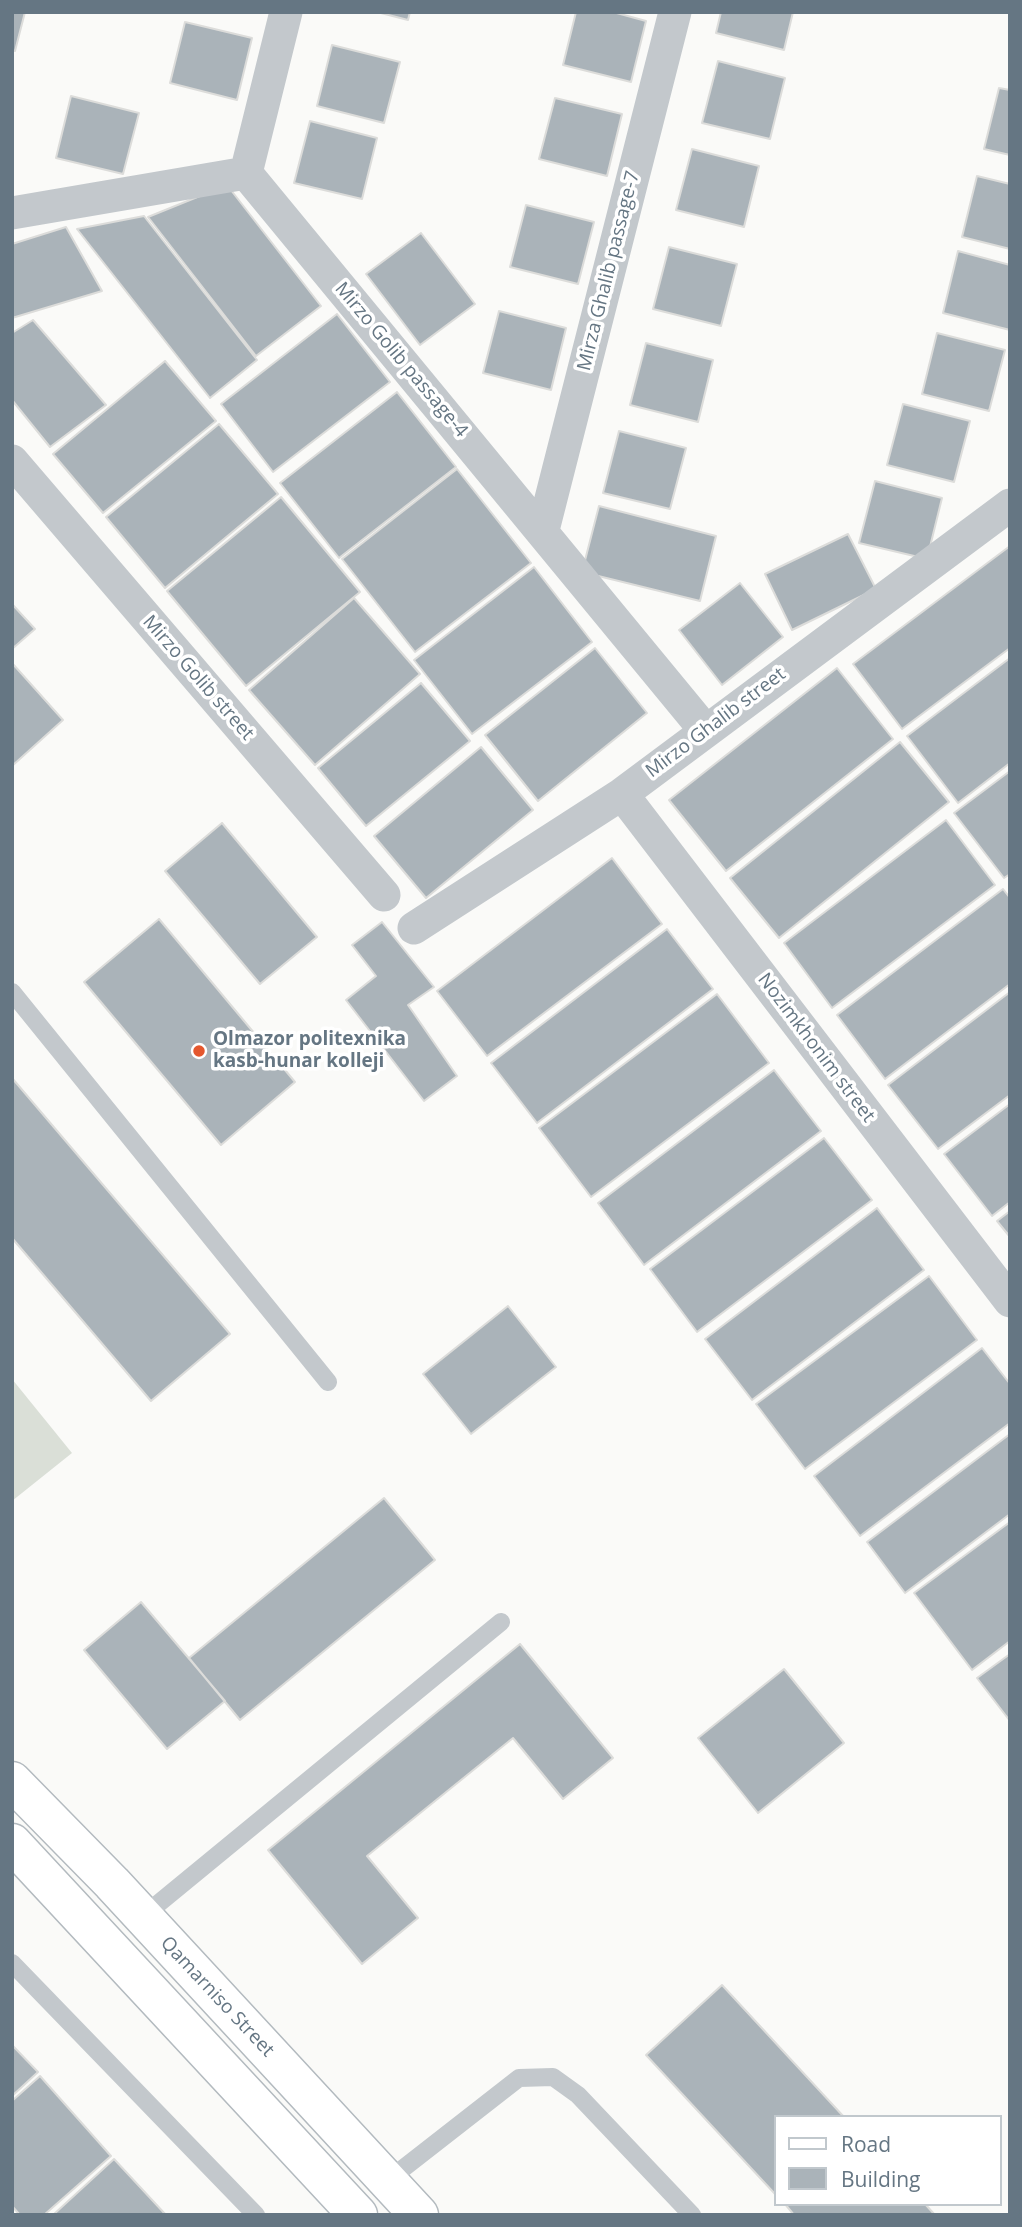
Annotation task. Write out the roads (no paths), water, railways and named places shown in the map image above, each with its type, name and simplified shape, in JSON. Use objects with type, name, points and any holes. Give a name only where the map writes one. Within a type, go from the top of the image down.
[{"type":"main road","name":"Qamarniso Street","points":[[12,1781],[142,1916],[419,2215]]},
{"type":"main road","points":[[12,1843],[358,2215]]},
{"type":"street","points":[[12,213],[246,173],[286,12]]},
{"type":"street","name":"Mirza Ghalib passage-7","points":[[542,530],[675,12]]},
{"type":"street","name":"Mirzo Golib passage-4","points":[[246,173],[705,730]]},
{"type":"street","name":"Mirzo Golib street","points":[[12,461],[383,895]]},
{"type":"street","name":"Mirzo Ghalib street","points":[[414,928],[622,794],[1010,505]]},
{"type":"street","name":"Nozimkhonim street","points":[[622,794],[1010,1301]]},
{"type":"lane","points":[[12,992],[328,1382]]},
{"type":"lane","points":[[142,1916],[501,1622]]},
{"type":"lane","points":[[12,1963],[256,2215]]},
{"type":"lane","points":[[387,2181],[519,2078],[553,2077],[578,2095],[692,2215]]},
{"type":"place","name":"Оlmazor politexnika kasb-hunar kolleji","points":[[199,1051]]}]
